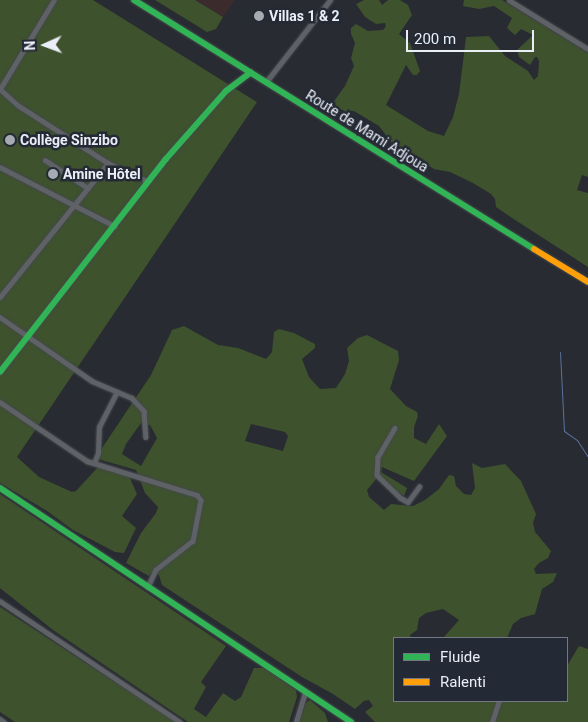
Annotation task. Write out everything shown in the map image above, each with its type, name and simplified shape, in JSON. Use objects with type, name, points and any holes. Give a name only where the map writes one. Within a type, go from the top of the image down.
[{"type":"street","points":[[54,0],[0,89],[19,106],[108,163],[147,181]]},
{"type":"street","name":"Route de Mami Adjoua","points":[[134,0],[485,220],[588,282]]},
{"type":"street","points":[[266,82],[330,0]]},
{"type":"street","points":[[509,0],[588,49]]},
{"type":"street","points":[[0,372],[115,226],[147,181],[226,91],[251,72]]},
{"type":"street","points":[[44,160],[88,188]]},
{"type":"street","points":[[0,297],[108,163]]},
{"type":"street","points":[[1,168],[115,226]]},
{"type":"street","points":[[0,317],[92,381],[132,398],[144,410],[146,436]]},
{"type":"street","points":[[94,463],[98,453],[99,427],[117,392]]},
{"type":"street","points":[[0,402],[88,461],[197,494],[201,500],[193,541],[156,570],[148,586]]},
{"type":"street","points":[[395,428],[378,457],[377,475],[401,498],[408,502],[419,487]]},
{"type":"street","points":[[0,488],[351,722]]},
{"type":"street","points":[[0,601],[180,722]]},
{"type":"street","points":[[296,722],[305,692]]},
{"type":"street","points":[[492,722],[499,702]]},
{"type":"street","points":[[0,719],[4,722]]},
{"type":"shaded area","points":[[195,0],[235,0],[223,17]]},
{"type":"green space","points":[[0,0],[93,0],[257,102],[17,457],[39,477],[72,492],[76,491],[98,467],[129,476],[137,494],[122,516],[136,528],[124,553],[115,552],[73,530],[47,511],[0,483]]},
{"type":"green space","points":[[155,0],[195,0],[223,17],[216,29],[207,32]]},
{"type":"green space","points":[[364,0],[379,0],[382,5],[388,0],[400,0],[408,5],[412,15],[399,34],[410,43],[420,71],[417,75],[413,75],[406,65],[386,105],[428,131],[444,136],[453,117],[459,94],[466,37],[489,36],[505,56],[528,71],[534,80],[538,76],[539,61],[537,57],[535,57],[530,65],[519,57],[517,50],[533,35],[521,29],[515,35],[507,28],[512,18],[494,6],[479,9],[463,6],[464,0],[502,0],[588,53],[588,177],[582,175],[577,190],[588,193],[588,267],[496,207],[495,199],[491,194],[450,172],[434,169],[392,143],[379,126],[354,111],[346,112],[332,104],[345,86],[354,66],[351,58],[355,43],[351,34],[351,28],[356,24],[368,31],[383,30],[386,26],[385,23],[376,24],[365,17],[356,4]]},
{"type":"green space","points":[[184,326],[218,345],[238,348],[266,359],[272,352],[274,332],[279,329],[294,333],[315,344],[315,348],[302,359],[309,377],[320,389],[336,388],[345,374],[349,361],[347,348],[358,338],[367,335],[398,351],[399,360],[390,389],[406,406],[417,412],[414,438],[426,444],[439,424],[447,436],[414,481],[382,467],[381,472],[407,488],[404,496],[377,478],[367,490],[369,497],[384,510],[391,504],[413,506],[425,500],[439,489],[449,475],[454,476],[456,486],[464,494],[471,495],[475,488],[472,463],[482,468],[505,464],[521,481],[536,514],[533,523],[535,532],[551,551],[548,558],[539,563],[534,569],[536,574],[557,573],[553,582],[542,589],[535,614],[521,618],[513,624],[507,637],[444,637],[459,620],[443,609],[426,613],[419,618],[417,630],[410,635],[411,637],[393,637],[393,702],[568,702],[568,664],[579,646],[588,649],[588,722],[375,722],[365,712],[373,706],[369,700],[364,701],[355,709],[302,677],[162,585],[159,575],[152,572],[149,576],[126,563],[141,533],[156,513],[158,507],[145,493],[136,470],[98,459],[102,448],[151,375],[172,330]],"holes":[[[141,423],[150,425],[157,438],[141,466],[122,454],[126,444]],[[251,424],[285,432],[288,436],[283,451],[245,441]]]},
{"type":"green space","points":[[0,494],[226,646],[201,682],[206,687],[194,709],[206,717],[223,693],[235,701],[241,697],[254,668],[264,668],[296,690],[297,697],[289,722],[188,722],[53,630],[0,588]]},
{"type":"green space","points":[[0,607],[175,722],[15,722],[0,712]]},
{"type":"green space","points":[[310,700],[325,713],[328,722],[299,722],[306,703]]},
{"type":"waterway","points":[[560,352],[564,431],[577,440],[588,457]]},
{"type":"traffic: fast","points":[[134,0],[534,249]]},
{"type":"traffic: fast","points":[[0,372],[165,160],[226,91],[251,72]]},
{"type":"traffic: fast","points":[[0,488],[351,722]]},
{"type":"traffic: slow","points":[[534,249],[588,282]]},
{"type":"place","name":"Villas 1 & 2","points":[[259,16]]},
{"type":"place","name":"Collège Sinzibo","points":[[10,140]]},
{"type":"place","name":"Amine Hôtel","points":[[53,174]]}]
